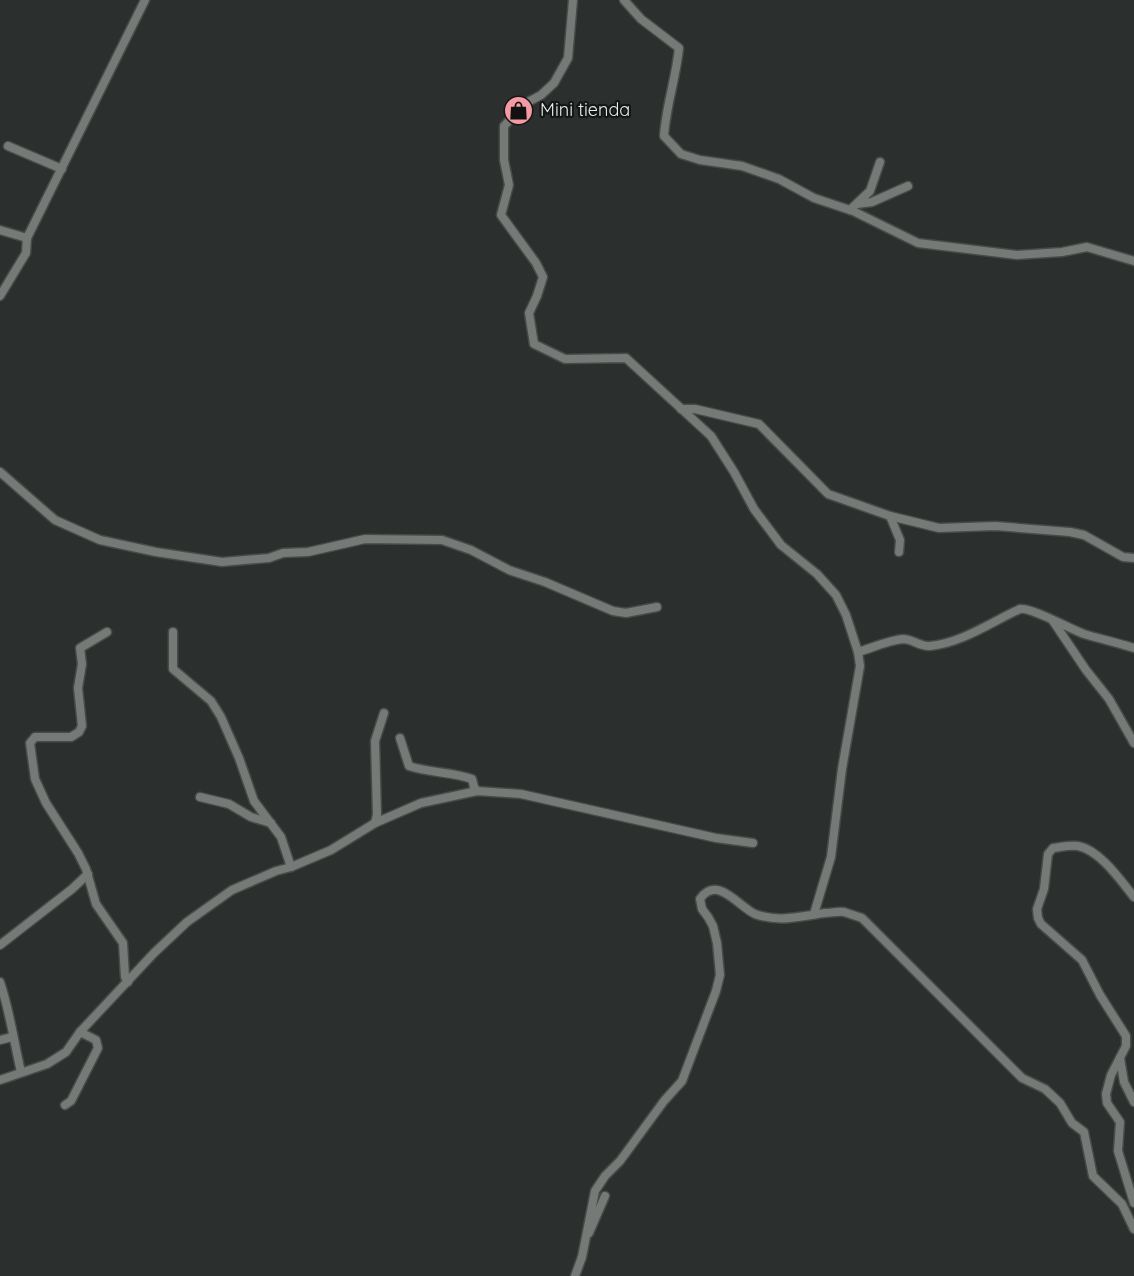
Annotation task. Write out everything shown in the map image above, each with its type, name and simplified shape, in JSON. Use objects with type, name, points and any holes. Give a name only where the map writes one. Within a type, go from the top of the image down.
[{"type":"street","points":[[0,296],[26,253],[27,238],[145,0]]},
{"type":"street","points":[[573,0],[568,58],[554,83],[541,95],[526,103],[504,126],[504,160],[509,185],[501,214],[536,263],[543,277],[529,314],[534,344],[565,359],[626,358],[663,395],[711,436],[754,509],[782,544],[818,574],[836,595],[846,615],[860,666],[842,769],[831,857],[814,915]]},
{"type":"street","points":[[624,0],[641,19],[679,48],[677,68],[665,118],[664,136],[681,154],[761,172],[814,198],[853,207],[918,243],[1017,255],[1062,252],[1087,247],[1134,261]]},
{"type":"street","points":[[8,146],[62,169]]},
{"type":"street","points":[[853,207],[870,191],[880,162]]},
{"type":"street","points":[[853,207],[872,202],[908,186]]},
{"type":"street","points":[[0,230],[27,238]]},
{"type":"street","points":[[681,409],[695,409],[759,424],[828,494],[890,516],[939,528],[995,526],[1070,532],[1084,535],[1123,557],[1134,558]]},
{"type":"street","points":[[0,472],[52,518],[100,540],[156,552],[216,562],[308,552],[365,539],[442,540],[471,550],[509,570],[613,610],[626,612],[657,607]]},
{"type":"street","points":[[890,516],[900,540],[899,552]]},
{"type":"street","points":[[858,652],[900,639],[908,639],[929,646],[954,641],[1020,609],[1027,608],[1084,634],[1134,648]]},
{"type":"street","points":[[1053,621],[1109,699],[1134,743]]},
{"type":"street","points":[[107,632],[80,648],[82,664],[78,688],[82,726],[80,732],[71,737],[34,737],[30,743],[35,779],[46,803],[78,853],[88,874],[96,904],[123,943],[125,976],[128,982]]},
{"type":"street","points":[[173,632],[173,669],[211,701],[221,717],[254,801],[281,837],[291,867]]},
{"type":"street","points":[[375,823],[377,815],[375,741],[384,713]]},
{"type":"street","points":[[400,738],[409,766],[472,779],[477,791]]},
{"type":"street","points":[[0,1080],[46,1064],[66,1052],[80,1032],[154,953],[187,922],[232,890],[331,850],[375,823],[421,803],[477,791],[521,794],[694,833],[753,843]]},
{"type":"street","points":[[200,798],[229,804],[251,817],[271,823]]},
{"type":"street","points":[[1134,897],[1108,866],[1085,850],[1078,846],[1053,848],[1048,854],[1044,889],[1037,909],[1041,924],[1082,960],[1100,995],[1126,1036],[1126,1046],[1111,1075],[1106,1094],[1107,1103],[1120,1122],[1118,1151],[1134,1203]]},
{"type":"street","points":[[0,945],[88,874]]},
{"type":"street","points":[[583,1256],[595,1191],[682,1081],[716,991],[720,975],[717,943],[713,927],[702,909],[700,899],[704,894],[718,891],[729,894],[755,914],[783,920],[842,912],[862,918],[1022,1078],[1045,1089],[1060,1103],[1072,1123],[1084,1132],[1093,1176],[1122,1204],[1133,1225]]},
{"type":"street","points":[[0,982],[10,1013],[12,1037],[21,1072]]},
{"type":"street","points":[[65,1105],[71,1101],[98,1048],[96,1040],[80,1032]]},
{"type":"street","points":[[0,1040],[12,1037]]},
{"type":"street","points":[[1120,1058],[1124,1082],[1134,1102]]},
{"type":"street","points":[[575,1276],[587,1238],[604,1197]]},
{"type":"place","name":"Mini tienda","points":[[519,110]]}]
